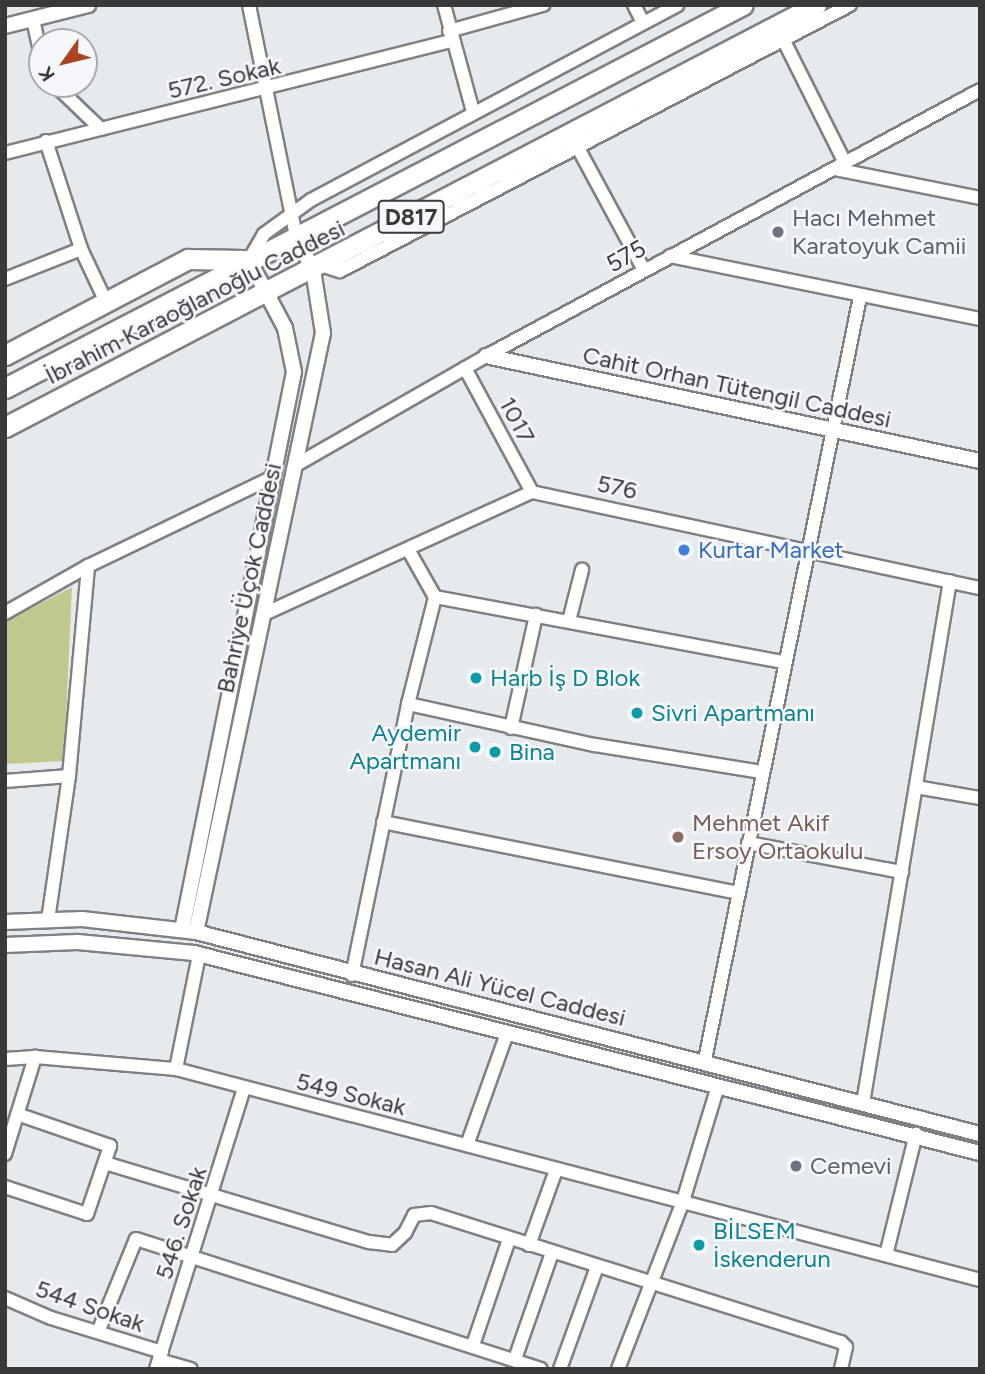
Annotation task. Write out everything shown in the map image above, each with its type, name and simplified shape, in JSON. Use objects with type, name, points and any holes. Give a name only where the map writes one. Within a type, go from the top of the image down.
[{"type":"highway","name":"İbrahim Karaoğlanoğlu Caddesi","points":[[5,388],[296,235],[487,141],[743,5]]},
{"type":"highway","name":"İbrahim Karaoğlanoğlu Caddesi","points":[[5,427],[266,295],[816,5]]},
{"type":"highway","points":[[5,355],[188,259],[249,260]]},
{"type":"street","points":[[5,26],[88,5]]},
{"type":"street","points":[[249,5],[296,235]]},
{"type":"street","points":[[444,5],[450,36],[473,112]]},
{"type":"street","name":"572. Sokak","points":[[5,153],[46,141],[268,90],[450,36],[543,5]]},
{"type":"street","points":[[634,5],[643,23]]},
{"type":"street","points":[[249,260],[264,234],[292,212],[473,112],[677,5]]},
{"type":"street","points":[[317,267],[340,271],[850,5]]},
{"type":"street","points":[[33,19],[35,28]]},
{"type":"street","points":[[783,41],[840,166],[980,198]]},
{"type":"street","name":"575","points":[[296,465],[486,356],[980,90]]},
{"type":"street","points":[[69,98],[101,129]]},
{"type":"street","points":[[46,141],[81,249],[106,303]]},
{"type":"street","points":[[578,148],[644,270]]},
{"type":"street","name":"Bahriye Üçok Caddesi","points":[[189,931],[264,614],[323,333],[317,267],[296,235]]},
{"type":"street","points":[[5,279],[81,249]]},
{"type":"street","points":[[670,256],[860,297],[980,319]]},
{"type":"street","name":"Bahriye Üçok Caddesi","points":[[189,931],[294,358],[285,328],[249,260]]},
{"type":"street","points":[[705,1060],[783,662],[834,431],[860,297]]},
{"type":"street","name":"Cahit Orhan Tütengil Caddesi","points":[[486,356],[980,461]]},
{"type":"street","name":"1017","points":[[465,368],[532,492]]},
{"type":"street","points":[[5,613],[88,566],[271,478]]},
{"type":"street","points":[[264,614],[409,551],[532,492]]},
{"type":"street","name":"576","points":[[532,492],[980,588]]},
{"type":"street","points":[[352,975],[408,704],[435,597],[409,551]]},
{"type":"street","points":[[48,920],[69,776],[88,566]]},
{"type":"street","points":[[569,621],[582,570]]},
{"type":"street","points":[[863,1103],[950,581]]},
{"type":"street","points":[[435,597],[783,662]]},
{"type":"street","points":[[511,728],[536,614]]},
{"type":"street","points":[[408,704],[511,728],[762,772]]},
{"type":"street","points":[[5,781],[69,776]]},
{"type":"street","points":[[916,787],[980,798]]},
{"type":"street","points":[[383,822],[738,893]]},
{"type":"street","points":[[748,843],[902,872]]},
{"type":"street","name":"Hasan Ali Yücel Caddesi","points":[[5,922],[48,920],[189,931],[352,975],[705,1060],[980,1134]]},
{"type":"street","points":[[5,945],[77,942],[199,955],[916,1134],[980,1153]]},
{"type":"street","points":[[176,1069],[199,955]]},
{"type":"street","points":[[467,1145],[506,1033]]},
{"type":"street","points":[[5,1154],[35,1057]]},
{"type":"street","name":"549 Sokak","points":[[5,1059],[35,1057],[176,1069],[980,1280]]},
{"type":"street","points":[[618,1369],[683,1201],[718,1086]]},
{"type":"street","name":"546. Sokak","points":[[159,1360],[244,1089]]},
{"type":"street","points":[[5,1187],[87,1214],[110,1146],[18,1114]]},
{"type":"street","points":[[886,1255],[916,1134]]},
{"type":"street","points":[[105,1163],[369,1242],[392,1245],[405,1233],[414,1215],[431,1213],[649,1285],[841,1342],[846,1347],[841,1369]]},
{"type":"street","points":[[529,1245],[556,1170]]},
{"type":"street","points":[[98,1332],[136,1239],[193,1254],[541,1369]]},
{"type":"street","points":[[473,1345],[509,1239]]},
{"type":"street","points":[[515,1359],[552,1254]]},
{"type":"street","points":[[560,1369],[597,1267]]},
{"type":"street","name":"544 Sokak","points":[[5,1298],[98,1332],[159,1360],[191,1369]]},
{"type":"green space","points":[[72,587],[64,761],[5,764],[5,622]]},
{"type":"place","name":"Hacı Mehmet Karatoyuk Camii","points":[[778,232]]},
{"type":"place","name":"Kurtar Market","points":[[684,550]]},
{"type":"place","name":"Harb İş D Blok","points":[[476,678]]},
{"type":"place","name":"Sivri Apartmanı","points":[[637,713]]},
{"type":"place","name":"Aydemir Apartmanı","points":[[475,747]]},
{"type":"place","name":"Bina","points":[[495,752]]},
{"type":"place","name":"Mehmet Akif Ersoy Ortaokulu","points":[[678,837]]},
{"type":"place","name":"Cemevi","points":[[796,1166]]},
{"type":"place","name":"BİLSEM İskenderun","points":[[699,1245]]}]
